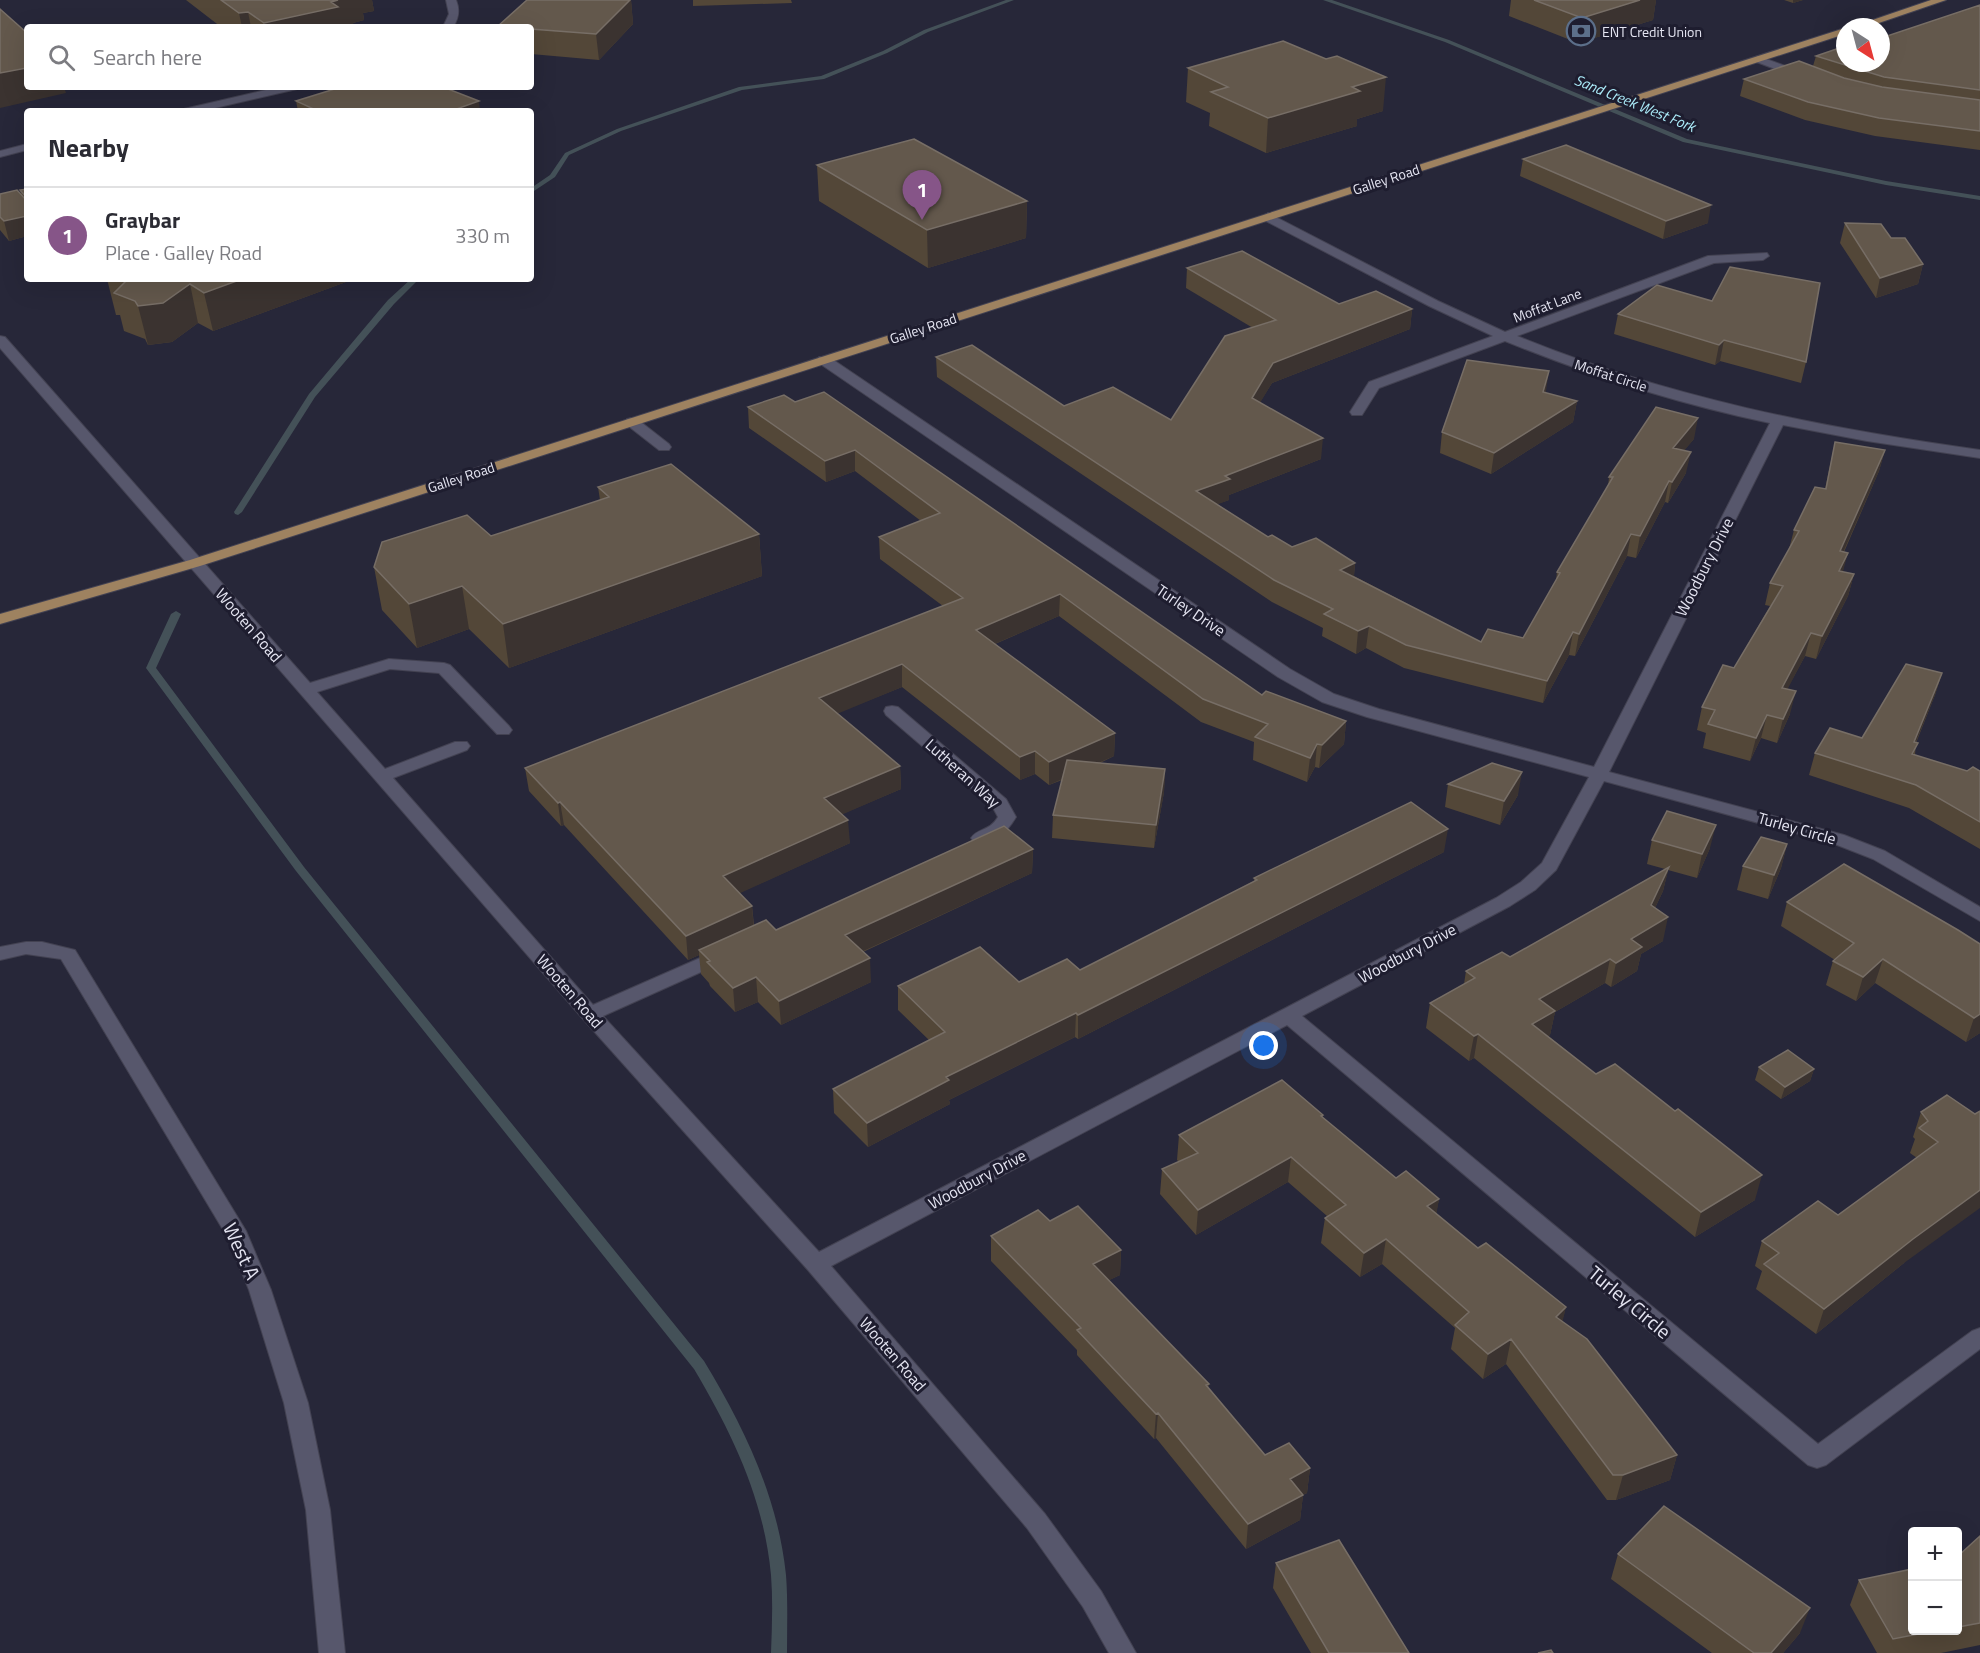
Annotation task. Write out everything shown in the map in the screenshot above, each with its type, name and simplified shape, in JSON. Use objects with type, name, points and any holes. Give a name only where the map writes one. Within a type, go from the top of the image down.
[{"type":"main road","points":[[1885,18],[1941,0]]},
{"type":"main road","name":"Galley Road","points":[[0,619],[195,563],[1836,34]]},
{"type":"street","points":[[450,24],[454,16],[454,6],[451,0]]},
{"type":"street","points":[[1758,59],[1816,80]]},
{"type":"street","points":[[201,108],[280,90]]},
{"type":"street","points":[[0,153],[24,148]]},
{"type":"street","name":"Moffat Circle","points":[[1268,217],[1464,317],[1534,349],[1611,376],[1718,407],[1778,421],[1883,441],[1980,454]]},
{"type":"street","name":"Moffat Lane","points":[[1357,412],[1374,385],[1712,259],[1763,256]]},
{"type":"street","name":"Wooten Road","points":[[0,340],[590,1014],[816,1264],[1036,1521],[1092,1599],[1123,1653]]},
{"type":"street","name":"Turley Drive","points":[[824,360],[1284,673],[1328,698],[1373,713],[1600,774]]},
{"type":"street","name":"Woodbury Drive","points":[[816,1264],[1503,902],[1528,886],[1549,866],[1600,774],[1778,421]]},
{"type":"street","points":[[632,422],[664,447]]},
{"type":"street","points":[[306,690],[388,664],[444,668],[503,730]]},
{"type":"street","name":"Lutheran Way","points":[[892,711],[1000,803],[1007,817],[999,830],[966,844]]},
{"type":"street","points":[[382,776],[461,746]]},
{"type":"street","name":"Turley Circle","points":[[1600,774],[1838,839],[1879,855],[1980,915]]},
{"type":"street","points":[[590,1014],[741,946]]},
{"type":"street","name":"West A","points":[[0,954],[19,947],[46,948],[68,954],[238,1237],[260,1290],[296,1403],[318,1510],[332,1653]]},
{"type":"street","name":"Turley Circle","points":[[1288,1015],[1817,1458],[1980,1337]]},
{"type":"building","points":[[221,0],[338,0],[331,2],[338,7],[264,23],[248,12],[239,13]]},
{"type":"building","points":[[527,0],[630,0],[596,34],[534,29],[534,24],[500,24]]},
{"type":"building","points":[[1534,0],[1640,0],[1582,18]]},
{"type":"building","points":[[1980,5],[1980,90],[1884,77],[1868,72],[1890,72],[1890,35]]},
{"type":"building","points":[[0,9],[24,30],[24,69],[0,73]]},
{"type":"building","points":[[1283,41],[1326,59],[1337,56],[1386,77],[1352,87],[1360,91],[1268,118],[1211,92],[1228,87],[1188,68]]},
{"type":"building","points":[[1836,49],[1836,62],[1816,56]]},
{"type":"building","points":[[1799,61],[1844,78],[1882,87],[1980,100],[1980,131],[1879,118],[1808,102],[1744,79]]},
{"type":"building","points":[[331,90],[451,90],[479,101],[459,108],[311,108],[296,101]]},
{"type":"building","points":[[914,139],[1027,201],[927,230],[817,165]]},
{"type":"building","points":[[1566,145],[1711,205],[1666,221],[1523,159]]},
{"type":"building","points":[[17,190],[24,198],[24,217],[4,221],[0,217],[0,194]]},
{"type":"building","points":[[1845,223],[1881,224],[1891,238],[1905,238],[1923,264],[1880,278]]},
{"type":"building","points":[[1242,251],[1339,304],[1376,291],[1412,309],[1273,363],[1252,398],[1323,438],[1225,476],[1230,479],[1196,491],[1268,537],[1272,535],[1292,547],[1316,538],[1355,563],[1340,570],[1481,642],[1488,629],[1523,638],[1560,573],[1557,572],[1613,477],[1609,477],[1656,407],[1698,418],[1673,448],[1691,452],[1672,482],[1669,481],[1640,536],[1631,534],[1579,634],[1573,632],[1547,681],[1406,645],[1369,626],[1358,631],[1324,614],[1333,609],[1274,580],[936,357],[972,345],[1064,406],[1113,387],[1171,420],[1225,336],[1276,320],[1187,268]]},
{"type":"building","points":[[1730,267],[1820,283],[1806,362],[1724,340],[1719,345],[1618,314],[1657,285],[1712,301]]},
{"type":"building","points":[[125,282],[234,282],[204,293],[190,284],[163,303],[138,306],[135,301],[114,293]]},
{"type":"building","points":[[1467,360],[1549,371],[1543,392],[1577,401],[1494,453],[1442,432]]},
{"type":"building","points":[[824,392],[1262,695],[1266,691],[1346,721],[1322,745],[1317,744],[1310,758],[1255,737],[1268,724],[1203,699],[1060,594],[976,630],[1115,733],[1049,762],[1035,751],[1020,757],[902,664],[819,698],[900,766],[824,798],[848,820],[723,876],[752,906],[686,936],[525,768],[963,598],[879,537],[940,513],[855,450],[825,461],[748,407],[784,395],[795,402]]},
{"type":"building","points":[[1835,442],[1885,450],[1840,551],[1848,553],[1839,571],[1854,574],[1822,636],[1811,633],[1782,688],[1796,691],[1783,719],[1767,715],[1756,738],[1708,724],[1715,710],[1702,707],[1723,665],[1734,668],[1783,586],[1770,583],[1799,531],[1794,530],[1815,487],[1826,489]]},
{"type":"building","points":[[671,464],[759,534],[503,624],[462,586],[409,604],[374,567],[382,542],[467,515],[491,536],[609,497],[598,487]]},
{"type":"building","points":[[1906,664],[1942,673],[1914,742],[1918,743],[1912,754],[1967,771],[1973,767],[1980,771],[1980,822],[1916,785],[1815,753],[1830,728],[1862,738]]},
{"type":"building","points":[[1067,760],[1165,769],[1156,825],[1053,815]]},
{"type":"building","points":[[1492,763],[1522,772],[1504,801],[1448,784]]},
{"type":"building","points":[[1411,802],[1448,829],[1078,1015],[1076,1013],[946,1077],[949,1080],[867,1123],[833,1089],[945,1032],[898,986],[980,947],[1019,982],[1067,959],[1080,970],[1257,880],[1254,878]]},
{"type":"building","points":[[1667,811],[1716,825],[1702,854],[1652,840]]},
{"type":"building","points":[[1004,826],[1033,849],[845,935],[870,958],[779,1001],[756,977],[733,988],[707,962],[710,961],[699,950],[766,920],[776,930]]},
{"type":"building","points":[[1761,837],[1787,844],[1774,875],[1743,866]]},
{"type":"building","points":[[1844,864],[1980,944],[1980,1014],[1974,1018],[1883,959],[1863,977],[1833,961],[1854,943],[1787,902]]},
{"type":"building","points":[[1669,867],[1651,905],[1668,917],[1631,939],[1642,947],[1616,963],[1610,959],[1539,999],[1555,1011],[1532,1024],[1596,1074],[1615,1064],[1675,1111],[1678,1109],[1762,1175],[1701,1212],[1478,1034],[1474,1036],[1430,1003],[1475,978],[1466,971],[1502,952],[1510,957]]},
{"type":"building","points":[[1788,1050],[1814,1069],[1785,1087],[1759,1067]]},
{"type":"building","points":[[1282,1080],[1323,1115],[1321,1116],[1396,1178],[1406,1171],[1439,1199],[1427,1206],[1478,1248],[1486,1243],[1566,1307],[1556,1317],[1587,1339],[1677,1455],[1623,1475],[1613,1475],[1511,1339],[1488,1354],[1455,1325],[1469,1312],[1386,1239],[1364,1253],[1325,1218],[1346,1205],[1291,1157],[1198,1210],[1162,1169],[1198,1153],[1179,1135]]},
{"type":"building","points":[[1947,1095],[1975,1114],[1980,1111],[1980,1190],[1824,1309],[1764,1264],[1779,1253],[1762,1241],[1818,1201],[1838,1215],[1938,1142],[1919,1128],[1928,1121],[1921,1112]]},
{"type":"building","points":[[1078,1206],[1121,1250],[1093,1264],[1209,1384],[1206,1385],[1265,1455],[1289,1443],[1310,1468],[1290,1479],[1303,1495],[1248,1524],[1158,1413],[1156,1414],[1077,1330],[1081,1328],[991,1236],[1038,1210],[1050,1221]]},
{"type":"building","points":[[1664,1506],[1810,1608],[1771,1653],[1754,1653],[1618,1554]]},
{"type":"building","points":[[1980,1536],[1980,1623],[1962,1626],[1962,1581],[1962,1552]]},
{"type":"building","points":[[1339,1540],[1409,1653],[1329,1653],[1276,1563]]},
{"type":"building","points":[[1908,1570],[1908,1635],[1913,1635],[1893,1639],[1859,1580]]},
{"type":"waterway","points":[[534,189],[553,176],[567,154],[619,130],[741,88],[822,78],[885,52],[926,31],[1011,0]]},
{"type":"waterway","name":"Sand Creek West Fork","points":[[1326,0],[1447,41],[1685,141],[1886,183],[1980,198]]},
{"type":"waterway","points":[[238,512],[312,396],[391,302],[412,282]]},
{"type":"waterway","points":[[176,614],[151,668],[300,869],[699,1365],[720,1400],[738,1434],[752,1468],[773,1537],[780,1612],[779,1653]]},
{"type":"place","name":"ENT Credit Union","points":[[1581,31]]},
{"type":"place","name":"Graybar","points":[[922,220]]}]
